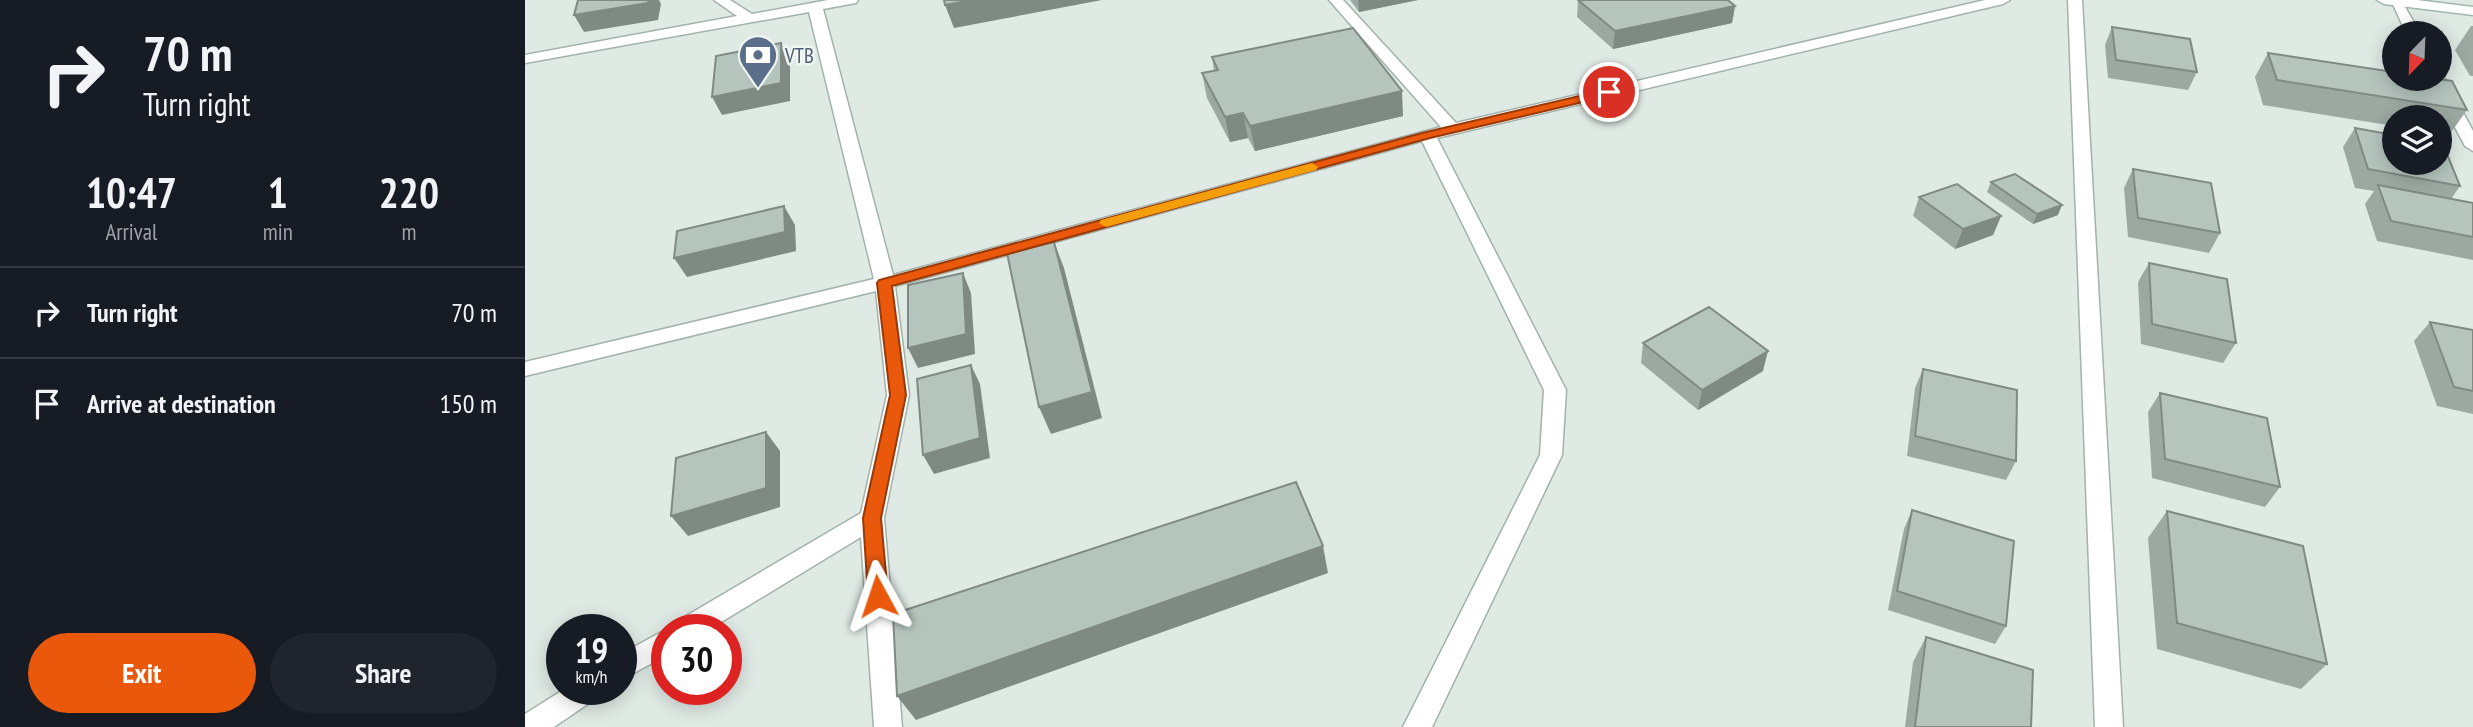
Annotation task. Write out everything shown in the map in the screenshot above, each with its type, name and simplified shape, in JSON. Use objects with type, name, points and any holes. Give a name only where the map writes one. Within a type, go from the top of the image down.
[{"type":"street","points":[[721,0],[750,19]]},
{"type":"street","points":[[525,59],[851,0]]},
{"type":"street","points":[[1336,0],[1452,129]]},
{"type":"street","points":[[525,369],[884,283],[1427,135],[2003,0]]},
{"type":"street","points":[[2075,0],[2109,727]]},
{"type":"street","points":[[2390,1],[2473,11]]},
{"type":"street","points":[[2390,1],[2404,21]]},
{"type":"street","points":[[815,7],[884,283],[898,395],[872,518],[888,727]]},
{"type":"street","points":[[2443,91],[2473,146]]},
{"type":"street","points":[[1417,727],[1551,455],[1555,390],[1427,135]]},
{"type":"street","points":[[712,614],[872,518]]},
{"type":"street","points":[[530,727],[563,705]]},
{"type":"building","points":[[578,0],[649,0],[648,3],[574,15]]},
{"type":"building","points":[[944,0],[972,0],[945,5]]},
{"type":"building","points":[[1578,0],[1728,0],[1735,6],[1615,31]]},
{"type":"building","points":[[2112,27],[2190,39],[2197,72],[2116,60]]},
{"type":"building","points":[[1353,28],[1402,91],[1250,126],[1243,113],[1225,117],[1202,73],[1218,70],[1212,57]]},
{"type":"building","points":[[781,43],[781,83],[712,97],[716,56]]},
{"type":"building","points":[[2268,53],[2382,70],[2382,91],[2452,91],[2452,81],[2467,110],[2452,108],[2452,105],[2435,105],[2277,80]]},
{"type":"building","points":[[2355,128],[2382,133],[2382,172],[2368,169]]},
{"type":"building","points":[[2452,166],[2460,186],[2400,175],[2452,175]]},
{"type":"building","points":[[2133,169],[2211,183],[2220,233],[2138,218]]},
{"type":"building","points":[[2015,174],[2062,205],[2037,214],[1991,182]]},
{"type":"building","points":[[1957,184],[2001,216],[1963,229],[1919,197]]},
{"type":"building","points":[[2378,185],[2473,203],[2473,237],[2391,221]]},
{"type":"building","points":[[784,206],[785,232],[674,258],[677,231]]},
{"type":"building","points":[[1054,242],[1092,392],[1039,407],[1007,253]]},
{"type":"building","points":[[2149,263],[2227,279],[2236,343],[2152,324]]},
{"type":"building","points":[[963,273],[966,334],[908,348],[908,285]]},
{"type":"building","points":[[1709,307],[1768,351],[1702,390],[1643,343]]},
{"type":"building","points":[[2430,322],[2473,330],[2473,391],[2454,387]]},
{"type":"building","points":[[971,365],[980,438],[923,455],[917,379]]},
{"type":"building","points":[[1923,369],[2017,390],[2016,461],[1915,436]]},
{"type":"building","points":[[2160,393],[2267,418],[2280,487],[2165,459]]},
{"type":"building","points":[[766,432],[766,488],[671,516],[676,458]]},
{"type":"building","points":[[1296,482],[1323,546],[897,696],[893,614]]},
{"type":"building","points":[[1912,510],[2014,541],[2006,626],[1897,591]]},
{"type":"building","points":[[2167,511],[2303,546],[2327,664],[2177,623]]},
{"type":"building","points":[[1926,637],[2033,670],[2031,727],[1915,727]]},
{"type":"slow traffic","points":[[1106,223],[1312,167]]},
{"type":"place","name":"VTB","points":[[758,89]]},
{"type":"route","points":[[878,596],[872,518],[898,395],[884,283],[1427,135],[1609,92]]}]
